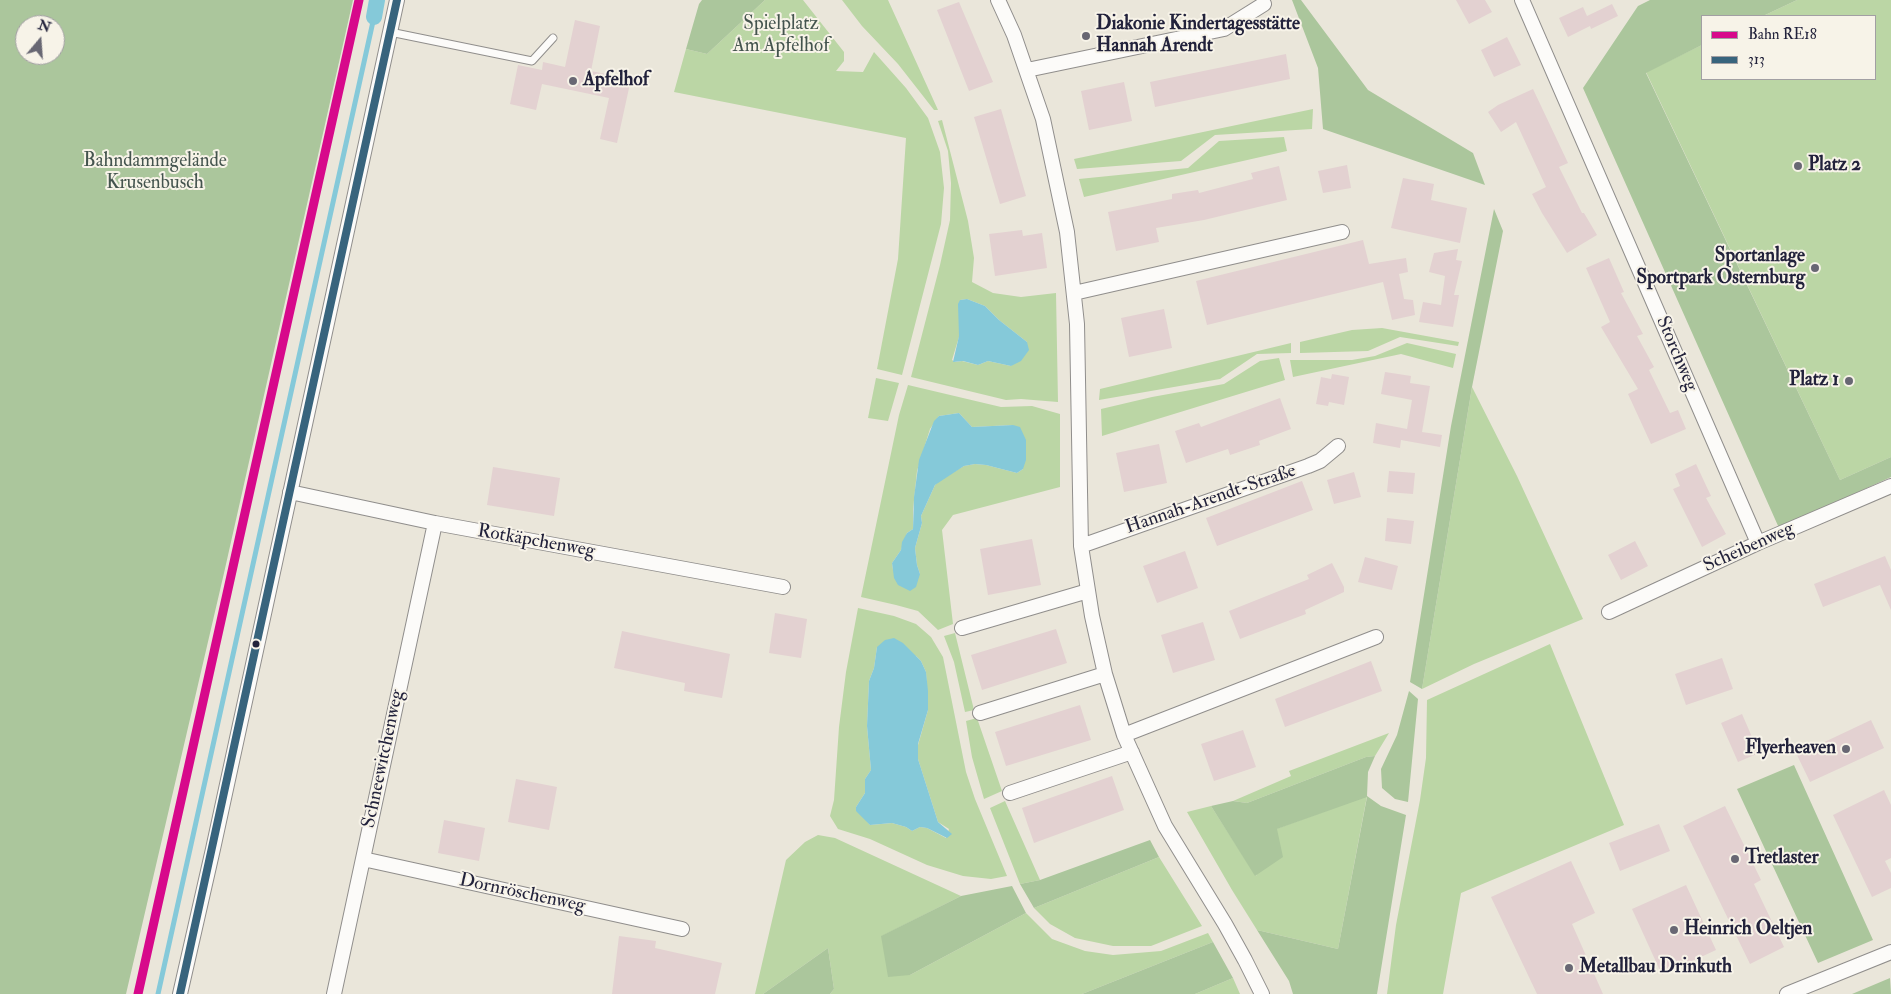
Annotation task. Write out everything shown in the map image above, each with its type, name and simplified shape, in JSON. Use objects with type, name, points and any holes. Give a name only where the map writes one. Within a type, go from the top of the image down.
[{"type":"street","points":[[180,994],[397,0]]},
{"type":"street","points":[[998,0],[1027,70],[1043,119],[1067,232],[1078,355],[1081,546],[1088,592],[1105,674],[1124,735],[1165,826],[1225,924],[1262,994]]},
{"type":"street","name":"Storchweg","points":[[1522,0],[1758,543]]},
{"type":"street","points":[[1027,70],[1224,29],[1264,4]]},
{"type":"street","points":[[1074,294],[1342,232]]},
{"type":"street","name":"Hannah-Arendt-Straße","points":[[1081,546],[1308,466],[1320,461],[1338,446]]},
{"type":"street","name":"Scheibenweg","points":[[1609,612],[1758,543],[1891,486]]},
{"type":"street","name":"Rotkäpchenweg","points":[[290,492],[435,523],[783,587]]},
{"type":"street","name":"Schneewitchenweg","points":[[334,994],[435,523]]},
{"type":"street","points":[[962,628],[1088,592]]},
{"type":"street","points":[[1124,735],[1376,637]]},
{"type":"street","points":[[980,713],[1105,674]]},
{"type":"street","points":[[1010,793],[1132,752]]},
{"type":"street","name":"Dornröschenweg","points":[[363,859],[682,929]]},
{"type":"street","points":[[1788,994],[1891,952]]},
{"type":"lane","points":[[390,32],[532,61],[553,38]]},
{"type":"green space","name":"Bahndammgelände Krusenbusch","points":[[0,0],[353,0],[224,573],[126,994],[0,994]]},
{"type":"green space","points":[[702,0],[765,0],[707,54],[686,49],[699,4]]},
{"type":"green space","name":"Spielplatz Am Apfelhof","points":[[765,0],[803,0],[844,52],[844,61],[836,71],[863,72],[874,52],[906,88],[928,118],[940,152],[944,188],[941,224],[902,375],[877,369],[898,259],[906,138],[674,92],[686,49],[707,54]]},
{"type":"green space","points":[[842,0],[888,0],[938,110],[934,110],[898,64],[862,26]]},
{"type":"green space","points":[[1292,0],[1301,0],[1368,90],[1473,153],[1485,185],[1323,129],[1318,68]]},
{"type":"green space","points":[[1650,0],[1797,0],[1765,15],[1701,15],[1701,46],[1646,73],[1840,480],[1891,457],[1891,477],[1779,528],[1583,88],[1638,6]]},
{"type":"green space","name":"Sportanlage Sportpark Osternburg","points":[[1797,0],[1891,0],[1891,457],[1840,480],[1646,72],[1701,45],[1701,80],[1876,80],[1876,15],[1765,15]]},
{"type":"green space","points":[[1313,109],[1312,129],[1215,135],[1181,161],[1077,169],[1074,159]]},
{"type":"green space","points":[[942,120],[968,221],[974,258],[972,282],[993,293],[1021,297],[1056,293],[1058,402],[1021,399],[1006,400],[911,377],[950,220],[951,183],[948,151],[938,121]],"holes":[[[967,299],[985,306],[999,320],[1027,342],[1011,366],[988,361],[978,365],[952,360],[959,337],[960,300]]]},
{"type":"green space","points":[[1284,137],[1287,151],[1084,197],[1079,179],[1188,168],[1219,141]]},
{"type":"green space","points":[[1494,209],[1503,231],[1472,387],[1422,689],[1410,682],[1451,426]]},
{"type":"green space","points":[[1382,328],[1459,342],[1458,346],[1400,337],[1368,351],[1300,353],[1300,342],[1352,330]]},
{"type":"green space","points":[[1291,343],[1291,353],[1257,354],[1220,379],[1099,400],[1100,389]]},
{"type":"green space","points":[[1407,343],[1456,354],[1453,368],[1401,354],[1293,377],[1290,360],[1352,360],[1375,356]]},
{"type":"green space","points":[[1279,358],[1285,380],[1102,436],[1101,409],[1152,397],[1224,384],[1260,361]]},
{"type":"green space","points":[[876,378],[899,383],[888,421],[868,418]]},
{"type":"green space","points":[[908,385],[1001,407],[1032,406],[1060,414],[1060,487],[953,515],[942,530],[953,624],[938,630],[918,611],[861,597],[899,415]],"holes":[[[959,413],[972,427],[1013,425],[1023,469],[1017,473],[975,464],[964,466],[941,479],[935,485],[921,516],[922,523],[915,548],[920,574],[893,570],[892,563],[901,550],[907,533],[913,529],[917,471],[930,429],[939,416]]]},
{"type":"green space","points":[[1472,387],[1517,476],[1583,619],[1474,664],[1422,689]]},
{"type":"green space","points":[[858,608],[894,616],[916,624],[931,637],[943,657],[966,772],[975,799],[1007,876],[991,879],[963,876],[927,865],[870,839],[838,829],[830,816],[834,800],[839,727],[846,672]],"holes":[[[877,647],[916,656],[921,661],[926,672],[928,710],[918,745],[918,759],[938,822],[949,829],[946,838],[927,828],[920,827],[912,831],[892,823],[870,825],[856,807],[865,793],[865,779],[871,770],[867,726],[869,681],[874,668]]]},
{"type":"green space","points":[[955,633],[974,710],[965,712],[954,662],[944,636]]},
{"type":"green space","points":[[1550,644],[1624,825],[1461,893],[1443,994],[1387,994],[1396,925],[1420,800],[1426,758],[1427,700]]},
{"type":"green space","points":[[1409,691],[1418,699],[1408,802],[1395,799],[1382,788],[1381,769],[1397,735]]},
{"type":"green space","points":[[977,718],[1002,791],[984,799],[972,757],[966,721]]},
{"type":"green space","points":[[1389,733],[1375,756],[1366,757],[1247,803],[1233,801],[1291,776],[1289,771]]},
{"type":"green space","points":[[1375,756],[1368,772],[1367,796],[1381,806],[1406,815],[1377,994],[1293,994],[1289,981],[1257,930],[1338,949],[1367,797],[1277,829],[1283,857],[1255,876],[1211,806],[1233,801],[1247,803],[1366,757]]},
{"type":"green space","points":[[1794,765],[1873,940],[1818,963],[1737,789]]},
{"type":"green space","points":[[1367,796],[1338,949],[1257,930],[1187,812],[1211,806],[1256,876],[1276,829]]},
{"type":"green space","points":[[1005,801],[1040,880],[1020,884],[990,808]]},
{"type":"green space","points":[[818,835],[835,838],[961,896],[882,936],[910,975],[1026,913],[1052,939],[1085,951],[1113,955],[1161,951],[1208,933],[1213,942],[1082,994],[830,994],[834,989],[828,948],[763,994],[755,994],[786,860],[805,842]]},
{"type":"green space","points":[[1150,840],[1159,857],[1034,908],[1020,884],[1040,880]]},
{"type":"green space","points":[[1159,857],[1202,926],[1151,946],[1113,946],[1075,938],[1050,924],[1034,908]]},
{"type":"green space","points":[[1012,886],[1026,913],[910,975],[888,977],[881,936],[961,896]]},
{"type":"green space","points":[[1213,942],[1233,978],[1195,994],[1082,994]]},
{"type":"green space","points":[[828,948],[834,989],[830,994],[763,994]]},
{"type":"green space","points":[[1233,978],[1240,994],[1195,994]]},
{"type":"green space","points":[[1890,978],[1891,994],[1852,994]]},
{"type":"water","points":[[967,299],[985,306],[999,320],[1027,342],[1029,350],[1021,361],[1011,366],[988,361],[978,365],[963,361],[953,362],[959,336],[958,304],[960,300]]},
{"type":"water","points":[[959,413],[972,427],[1013,425],[1020,427],[1026,440],[1026,460],[1023,469],[1017,473],[986,465],[964,466],[935,485],[921,516],[922,523],[915,548],[920,574],[916,587],[910,591],[898,585],[894,578],[892,563],[901,550],[902,542],[907,533],[913,529],[914,497],[919,460],[934,421],[939,416]]},
{"type":"water","points":[[894,638],[903,643],[921,661],[926,672],[928,710],[918,744],[918,759],[938,822],[952,834],[947,838],[927,828],[920,827],[912,831],[892,823],[870,825],[856,811],[856,807],[865,793],[865,779],[871,770],[867,726],[869,681],[874,668],[877,647],[885,640]]},
{"type":"building","points":[[1456,0],[1485,0],[1492,12],[1469,24]]},
{"type":"building","points":[[959,2],[993,82],[969,91],[937,10]]},
{"type":"building","points":[[1612,4],[1618,16],[1591,29],[1590,26],[1568,37],[1559,18],[1583,7],[1587,16]]},
{"type":"building","name":"Apfelhof","points":[[575,20],[600,26],[591,71],[631,79],[617,143],[600,139],[609,98],[542,84],[536,110],[510,104],[518,65],[542,70],[543,62],[565,67]]},
{"type":"building","points":[[1507,37],[1521,65],[1494,77],[1481,50]]},
{"type":"building","points":[[1286,54],[1290,79],[1155,107],[1150,82]]},
{"type":"building","points":[[1124,82],[1132,121],[1089,130],[1081,91]]},
{"type":"building","points":[[1533,89],[1568,163],[1559,167],[1582,213],[1584,213],[1597,235],[1567,253],[1532,194],[1546,187],[1516,122],[1501,132],[1488,112],[1498,105]]},
{"type":"building","points":[[1001,109],[1026,196],[1000,204],[974,117]]},
{"type":"building","points":[[1347,165],[1351,188],[1323,193],[1318,171]]},
{"type":"building","points":[[1279,166],[1287,200],[1204,220],[1156,228],[1159,242],[1116,251],[1108,212],[1172,199],[1172,194],[1198,190],[1199,193],[1253,179],[1251,173]]},
{"type":"building","points":[[1403,178],[1434,184],[1431,200],[1467,208],[1460,243],[1391,228]]},
{"type":"building","points":[[1022,230],[1023,236],[1042,233],[1047,268],[995,276],[989,234]]},
{"type":"building","points":[[1363,240],[1369,264],[1406,258],[1408,272],[1399,274],[1404,299],[1413,300],[1415,315],[1392,320],[1383,282],[1207,325],[1196,281]]},
{"type":"building","points":[[1458,249],[1456,260],[1462,261],[1454,295],[1459,295],[1453,327],[1419,322],[1423,302],[1441,305],[1445,276],[1429,272],[1434,253]]},
{"type":"building","points":[[1609,258],[1624,292],[1621,293],[1643,334],[1637,336],[1654,367],[1649,370],[1670,413],[1678,410],[1686,429],[1651,444],[1628,394],[1638,389],[1601,327],[1610,322],[1586,268]]},
{"type":"building","points":[[1164,309],[1172,348],[1129,357],[1121,318]]},
{"type":"building","points":[[1385,372],[1411,376],[1410,383],[1430,386],[1422,432],[1442,435],[1440,447],[1401,440],[1400,448],[1373,443],[1376,423],[1407,429],[1412,400],[1381,394]]},
{"type":"building","points":[[1332,374],[1349,377],[1344,405],[1329,402],[1328,406],[1316,404],[1321,377],[1331,379]]},
{"type":"building","points":[[1280,398],[1291,429],[1259,441],[1260,445],[1230,455],[1228,449],[1186,463],[1175,431],[1199,423],[1201,427]]},
{"type":"building","points":[[1159,444],[1167,483],[1124,492],[1116,453]]},
{"type":"building","points":[[1696,464],[1711,496],[1706,498],[1726,534],[1702,547],[1673,489],[1680,486],[1675,474]]},
{"type":"building","points":[[493,467],[560,478],[554,516],[487,505]]},
{"type":"building","points":[[1389,471],[1415,473],[1413,494],[1387,492]]},
{"type":"building","points":[[1354,472],[1361,497],[1334,504],[1327,480]]},
{"type":"building","points":[[1302,481],[1313,510],[1217,546],[1206,518]]},
{"type":"building","points":[[1387,518],[1414,521],[1411,544],[1385,541]]},
{"type":"building","points":[[1032,539],[1041,585],[988,595],[980,549]]},
{"type":"building","points":[[1635,541],[1648,566],[1621,580],[1608,555]]},
{"type":"building","points":[[1185,551],[1198,588],[1157,603],[1143,566]]},
{"type":"building","points":[[1885,556],[1891,570],[1891,610],[1880,585],[1823,607],[1814,584]]},
{"type":"building","points":[[1365,557],[1398,566],[1392,590],[1358,582]]},
{"type":"building","points":[[1332,563],[1344,587],[1344,592],[1305,610],[1306,614],[1240,639],[1229,611],[1309,579],[1307,575]]},
{"type":"building","points":[[775,613],[807,619],[801,658],[769,653]]},
{"type":"building","points":[[1203,622],[1215,660],[1173,673],[1161,635]]},
{"type":"building","points":[[1056,629],[1067,663],[982,690],[971,655]]},
{"type":"building","points":[[622,631],[730,654],[722,698],[684,691],[685,683],[614,668]]},
{"type":"building","points":[[1722,658],[1733,689],[1686,705],[1675,674]]},
{"type":"building","points":[[1371,661],[1382,691],[1285,727],[1275,699]]},
{"type":"building","points":[[1080,705],[1091,740],[1006,766],[995,732]]},
{"type":"building","points":[[1742,714],[1759,753],[1738,762],[1721,723]]},
{"type":"building","points":[[1871,720],[1884,748],[1810,782],[1797,755]]},
{"type":"building","points":[[1243,730],[1256,767],[1214,781],[1201,744]]},
{"type":"building","points":[[1112,776],[1124,810],[1034,843],[1022,808]]},
{"type":"building","points":[[516,779],[557,787],[549,830],[508,822]]},
{"type":"building","points":[[1884,790],[1891,805],[1891,858],[1885,861],[1891,873],[1891,888],[1872,897],[1833,815]]},
{"type":"building","points":[[1725,806],[1761,880],[1754,884],[1784,947],[1750,964],[1683,826]]},
{"type":"building","points":[[444,820],[485,828],[479,861],[438,853]]},
{"type":"building","points":[[1659,824],[1670,851],[1620,871],[1609,843]]},
{"type":"building","points":[[1571,861],[1595,913],[1572,924],[1603,994],[1537,994],[1491,897]]},
{"type":"building","name":"Heinrich Oeltjen","points":[[1686,885],[1716,950],[1662,975],[1632,909]]},
{"type":"building","points":[[619,936],[656,941],[655,948],[722,963],[715,994],[612,994]]},
{"type":"waterway","points":[[374,17],[377,0]]},
{"type":"waterway","points":[[158,994],[374,17]]},
{"type":"rail line","name":"RE18","points":[[138,994],[359,0]]},
{"type":"transit line","name":"313","points":[[180,994],[397,0]]},
{"type":"place","name":"Diakonie Kindertagesstätte Hannah Arendt","points":[[1086,36]]},
{"type":"place","name":"Apfelhof","points":[[573,81]]},
{"type":"place","name":"Platz 2","points":[[1798,166]]},
{"type":"place","name":"Sportanlage Sportpark Osternburg","points":[[1815,268]]},
{"type":"place","name":"Platz 1","points":[[1849,381]]},
{"type":"place","name":"Flyerheaven","points":[[1846,749]]},
{"type":"place","name":"Tretlaster","points":[[1735,859]]},
{"type":"place","name":"Heinrich Oeltjen","points":[[1674,930]]},
{"type":"place","name":"Metallbau Drinkuth","points":[[1569,968]]}]
